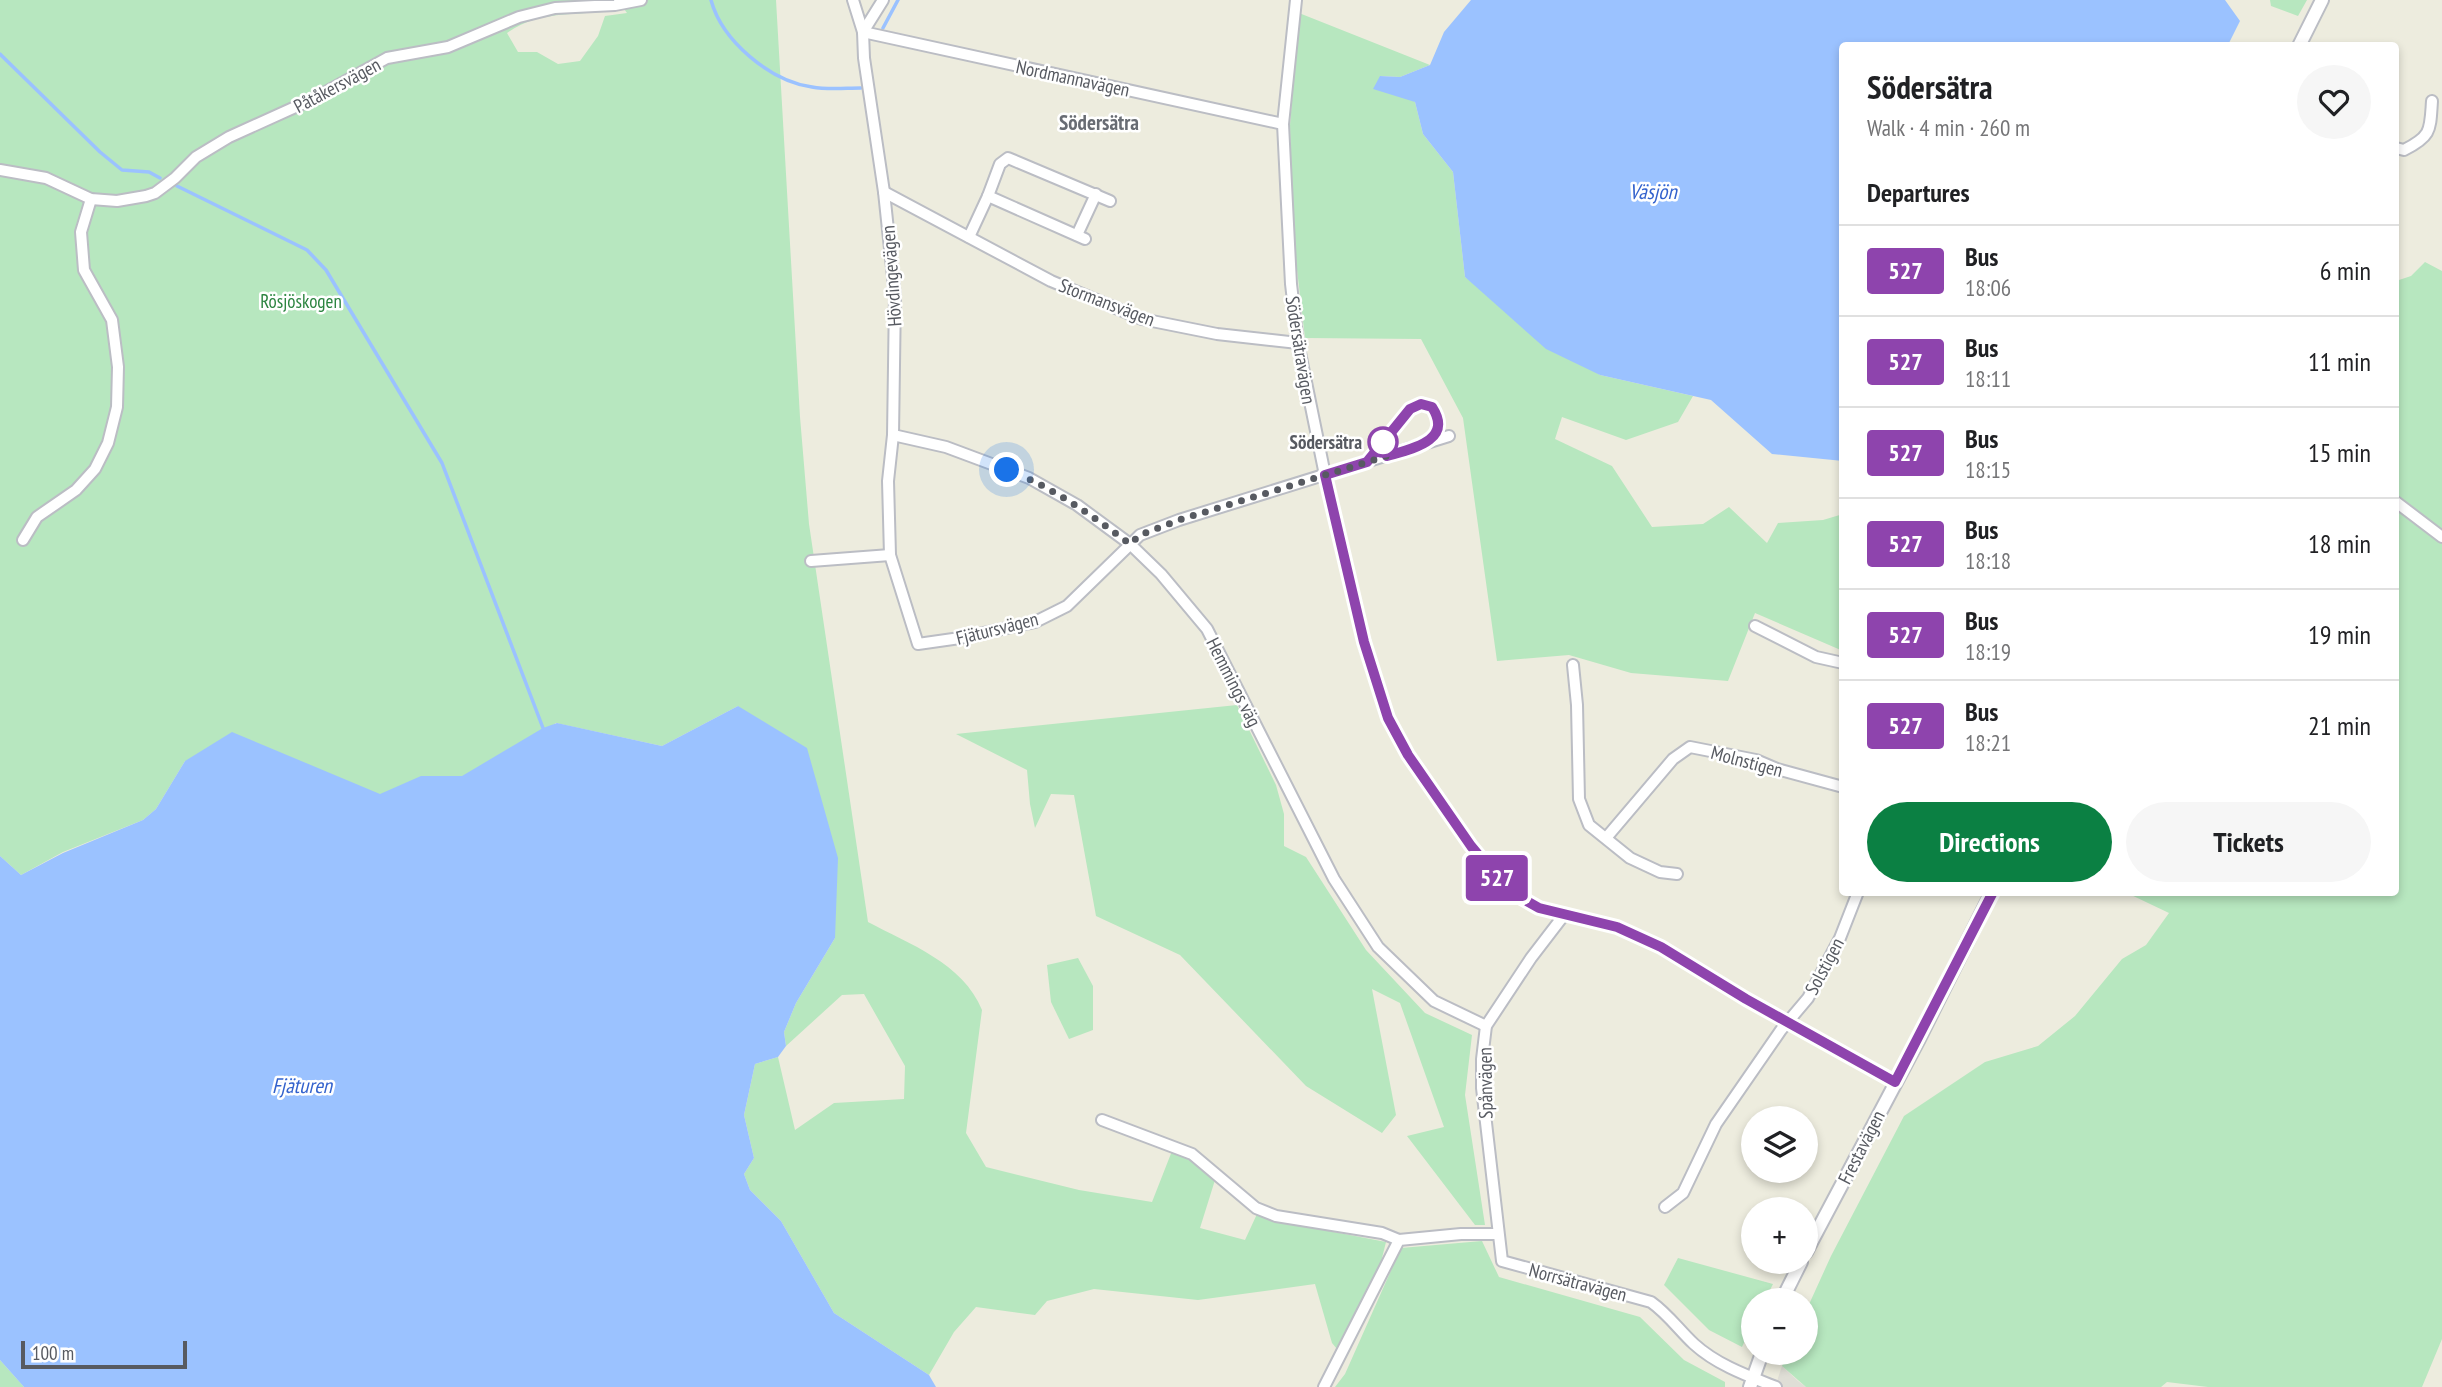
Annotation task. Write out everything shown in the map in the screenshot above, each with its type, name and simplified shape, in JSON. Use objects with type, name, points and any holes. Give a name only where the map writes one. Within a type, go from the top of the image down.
[{"type":"street","name":"Påtåkersvägen","points":[[0,170],[46,178],[90,199],[117,201],[155,193],[197,158],[229,137],[313,99],[387,58],[449,47],[519,17],[543,11],[641,0]]},
{"type":"street","name":"Hövdingevägen","points":[[853,0],[863,32],[864,58],[884,192],[895,296],[893,435],[888,481],[890,555],[918,644]]},
{"type":"street","points":[[863,32],[883,0]]},
{"type":"street","name":"Södersätravägen","points":[[1296,0],[1283,124],[1291,284],[1298,343],[1365,647],[1379,696],[1408,755],[1471,846],[1511,892],[1539,908],[1617,927],[1661,947],[1746,999],[1895,1082]]},
{"type":"street","points":[[2301,42],[2322,0]]},
{"type":"street","name":"Nordmannavägen","points":[[863,32],[1283,124]]},
{"type":"street","points":[[2399,149],[2404,150],[2422,141],[2430,130],[2432,101]]},
{"type":"street","points":[[969,237],[1000,164],[1008,158],[1110,201]]},
{"type":"street","name":"Stormansvägen","points":[[884,192],[1051,281],[1142,319],[1216,334],[1298,343]]},
{"type":"street","points":[[988,196],[1081,237],[1096,194]]},
{"type":"street","points":[[23,540],[37,517],[76,490],[95,468],[108,443],[117,407],[118,367],[112,320],[84,270],[81,232],[90,199]]},
{"type":"street","name":"Hemmings väg","points":[[893,435],[946,447],[1029,478],[1077,505],[1130,544],[1161,574],[1207,629],[1334,879],[1378,947],[1434,1001],[1486,1026]]},
{"type":"street","name":"Fjätursvägen","points":[[918,644],[1035,622],[1067,606],[1140,535],[1179,520],[1449,436]]},
{"type":"street","points":[[2399,504],[2442,537]]},
{"type":"street","points":[[811,561],[890,555]]},
{"type":"street","points":[[1755,626],[1816,657],[1839,662]]},
{"type":"street","points":[[1573,665],[1577,705],[1579,799],[1589,825],[1630,858],[1660,872],[1677,874]]},
{"type":"street","name":"Molnstigen","points":[[1606,838],[1673,759],[1689,747],[1756,760],[1777,769],[1839,786]]},
{"type":"street","name":"Solstigen","points":[[1665,1207],[1683,1193],[1716,1124],[1808,998],[1840,938],[1856,896]]},
{"type":"street","name":"Frestavägen","points":[[1818,1229],[1991,896]]},
{"type":"street","name":"Spånvägen","points":[[1497,1234],[1482,1088],[1486,1026],[1531,958],[1564,915]]},
{"type":"street","points":[[1102,1120],[1192,1154],[1256,1208],[1276,1216],[1381,1233],[1399,1240],[1461,1234],[1497,1234]]},
{"type":"street","name":"Norrsätravägen","points":[[1497,1234],[1502,1261],[1651,1302],[1666,1312],[1694,1344],[1751,1382]]},
{"type":"street","points":[[1324,1387],[1399,1240]]},
{"type":"street","points":[[1757,1365],[1751,1382],[1776,1387]]},
{"type":"shaded area","points":[[1782,1366],[1798,1381],[1806,1387],[1775,1387]]},
{"type":"green space","name":"Rösjöskogen","points":[[0,0],[776,0],[800,417],[809,524],[868,922],[917,947],[948,967],[962,980],[982,1010],[966,1133],[986,1167],[1079,1190],[1152,1202],[1172,1151],[1199,1165],[1215,1180],[1200,1228],[1245,1240],[1257,1214],[1386,1242],[1381,1262],[1337,1349],[1332,1343],[1315,1284],[1198,1300],[1094,1289],[1047,1301],[1035,1315],[976,1307],[954,1332],[929,1375],[834,1313],[781,1221],[750,1190],[744,1174],[754,1158],[744,1115],[755,1064],[778,1057],[795,1130],[834,1103],[904,1099],[905,1066],[864,994],[842,995],[786,1046],[784,1032],[796,1003],[835,938],[738,706],[662,746],[556,723],[425,812],[185,761],[156,809],[143,820],[63,852],[21,875],[0,856]],"holes":[[[624,9],[627,13],[605,16],[598,36],[580,61],[558,64],[537,52],[518,52],[507,33],[520,25],[548,17]]]},
{"type":"green space","points":[[2270,0],[2307,0],[2298,16],[2271,6]]},
{"type":"green space","points":[[1299,13],[1430,65],[1400,77],[1380,76],[1415,102],[1423,134],[1453,172],[1465,277],[1600,375],[1693,396],[1678,422],[1626,440],[1562,417],[1555,439],[1612,466],[1652,527],[1703,524],[1729,507],[1767,543],[1778,523],[1823,520],[1839,515],[1839,649],[1755,613],[1728,681],[1631,673],[1569,655],[1497,661],[1463,418],[1421,339],[1305,338],[1292,227],[1290,125]]},
{"type":"green space","points":[[2425,262],[2442,271],[2442,1339],[2422,1387],[2208,1387],[2167,1382],[2161,1387],[1806,1387],[1782,1366],[1818,1365],[1816,1288],[1904,1116],[1985,1062],[2038,1046],[2075,1016],[2122,959],[2146,945],[2169,913],[2133,896],[2399,896],[2399,280],[2411,276]]},
{"type":"green space","points":[[1237,705],[1276,785],[1284,814],[1284,846],[1306,857],[1366,950],[1425,1013],[1472,1035],[1465,1095],[1485,1225],[1475,1225],[1407,1136],[1444,1127],[1400,1003],[1372,989],[1396,1115],[1382,1133],[1306,1086],[1180,955],[1096,916],[1074,795],[1051,794],[1035,828],[1027,770],[956,734]]},
{"type":"green space","points":[[1078,958],[1093,986],[1093,1030],[1069,1039],[1051,1002],[1047,965]]},
{"type":"green space","points":[[1482,1241],[1499,1277],[1640,1317],[1684,1360],[1725,1382],[1725,1387],[1335,1387],[1345,1374],[1401,1248]]},
{"type":"green space","points":[[1678,1258],[1773,1284],[1771,1288],[1741,1288],[1741,1346],[1709,1330],[1664,1285]]},
{"type":"green space","points":[[0,1360],[24,1387],[0,1387]]},
{"type":"water","name":"Väsjön","points":[[1471,0],[2225,0],[2240,21],[2230,42],[1839,42],[1839,461],[1772,454],[1711,400],[1600,375],[1546,349],[1465,277],[1453,172],[1423,134],[1415,102],[1373,89],[1380,76],[1400,77],[1430,65],[1444,32]]},
{"type":"water","name":"Fjäturen","points":[[738,706],[807,748],[838,858],[835,938],[796,1003],[784,1032],[786,1046],[778,1057],[755,1064],[744,1115],[754,1158],[744,1174],[750,1190],[781,1221],[834,1313],[929,1375],[936,1387],[24,1387],[0,1360],[0,856],[21,875],[63,853],[143,820],[156,809],[185,761],[232,732],[380,794],[421,776],[462,776],[543,728],[557,723],[662,746]]},
{"type":"waterway","points":[[711,0],[726,30],[737,44],[764,68],[780,77],[812,87],[861,88]]},
{"type":"waterway","points":[[883,28],[898,0]]},
{"type":"waterway","points":[[0,54],[100,152],[122,170],[149,172],[160,178]]},
{"type":"waterway","points":[[177,186],[307,250],[326,270],[442,463],[543,728]]},
{"type":"bus line","name":"527","points":[[1387,456],[1427,443],[1438,427],[1438,417],[1432,407],[1421,404],[1410,409],[1367,462],[1325,475],[1365,647],[1379,696],[1408,755],[1471,846],[1511,892],[1539,908],[1617,927],[1661,947],[1746,999],[1895,1082],[1991,896]]},
{"type":"place","name":"Södersätra","points":[[1383,442]]},
{"type":"district","name":"Södersätra","points":[[1099,122]]},
{"type":"route","points":[[1007,470],[1029,478],[1077,505],[1130,544],[1140,535],[1179,520],[1387,456],[1383,442]]}]
